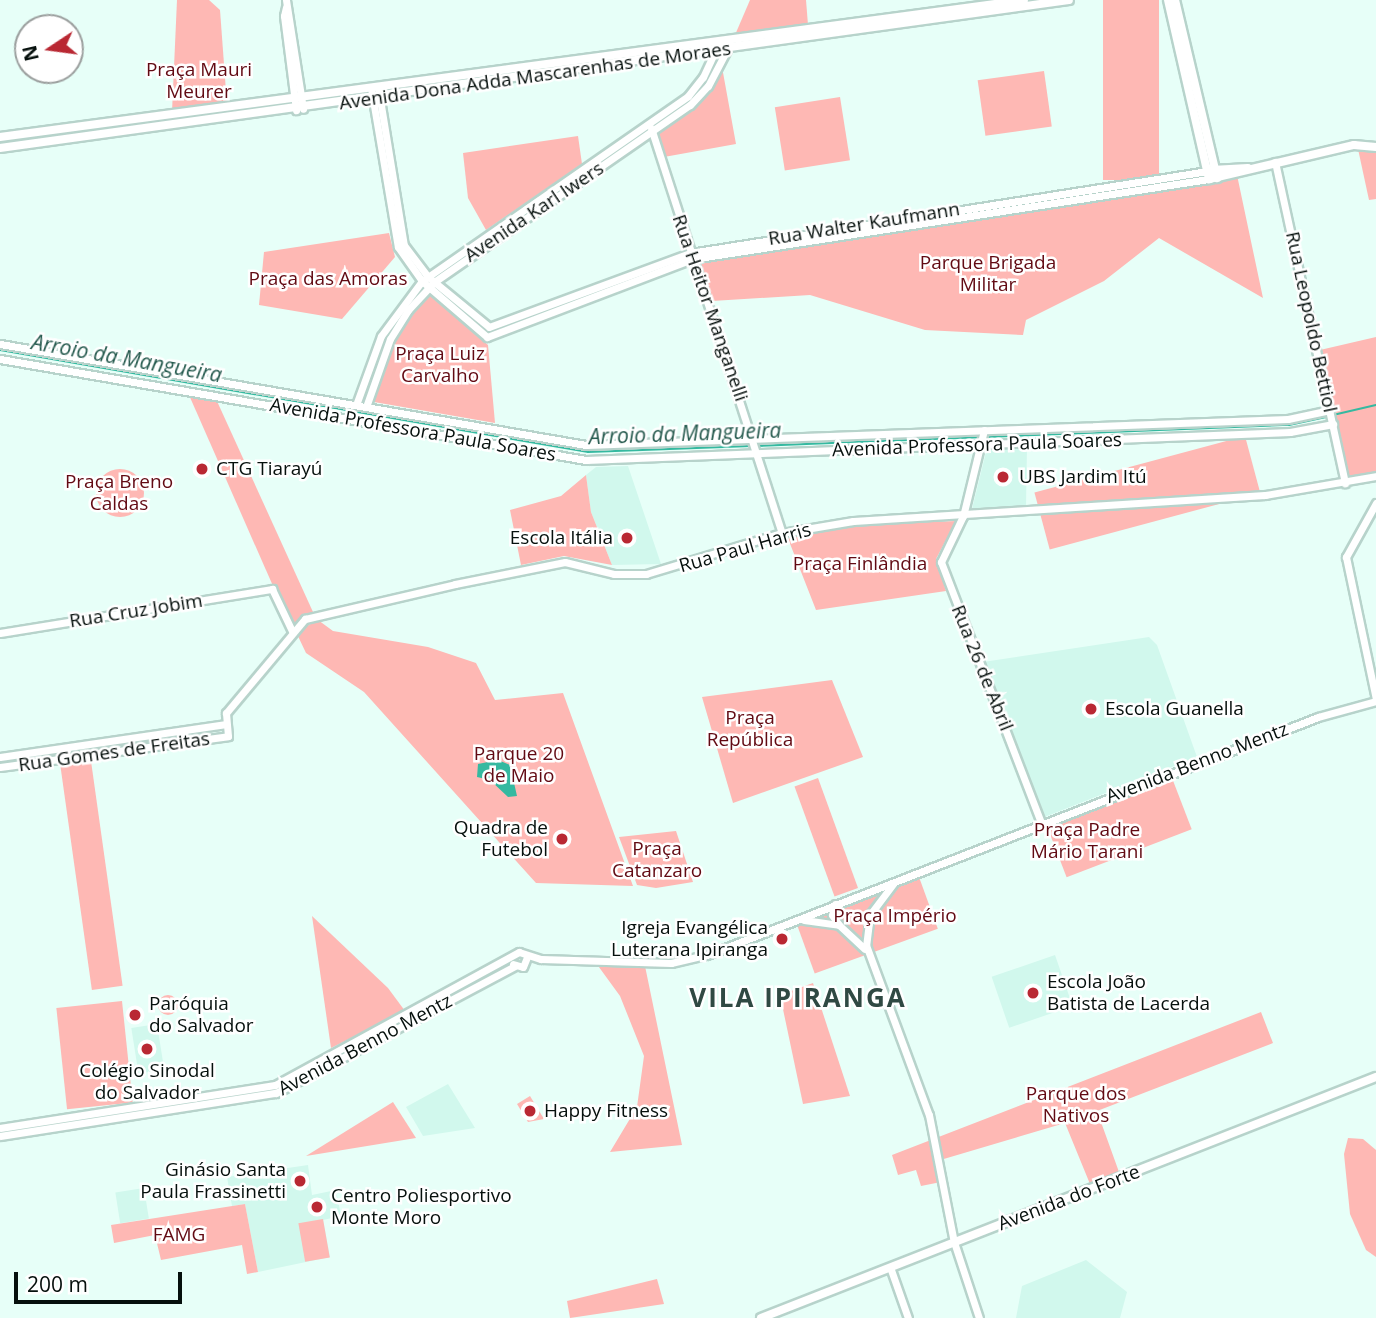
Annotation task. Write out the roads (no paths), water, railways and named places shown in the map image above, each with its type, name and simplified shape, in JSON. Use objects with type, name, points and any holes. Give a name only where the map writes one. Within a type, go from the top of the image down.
[{"type":"main road","name":"Avenida Dona Adda Mascarenhas de Moraes","points":[[0,137],[1024,0]]},
{"type":"main road","name":"Avenida Dona Adda Mascarenhas de Moraes","points":[[0,148],[300,109],[1069,0]]},
{"type":"main road","points":[[1168,0],[1212,174]]},
{"type":"main road","points":[[1175,0],[1212,174]]},
{"type":"main road","name":"Rua Walter Kaufmann","points":[[1212,174],[1354,145],[1376,147]]},
{"type":"main road","name":"Avenida do Forte","points":[[763,1318],[1376,1077]]},
{"type":"street","points":[[286,3],[300,109]]},
{"type":"street","name":"Avenida Karl Iwers","points":[[356,405],[381,336],[428,282],[651,126],[700,96],[732,39]]},
{"type":"street","name":"Avenida Karl Iwers","points":[[651,126],[697,86],[719,42]]},
{"type":"street","points":[[374,88],[398,247],[428,282]]},
{"type":"street","name":"Rua Heitor Manganelli","points":[[651,126],[782,533]]},
{"type":"street","name":"Rua Leopoldo Bettiol","points":[[1275,162],[1345,483]]},
{"type":"street","name":"Rua Walter Kaufmann","points":[[428,282],[489,327],[691,256],[1212,174]]},
{"type":"street","name":"Rua Walter Kaufmann","points":[[428,282],[482,336],[492,336],[691,256]]},
{"type":"street","name":"Avenida Karl Iwers","points":[[366,407],[390,339],[428,282]]},
{"type":"street","name":"Avenida Professora Paula Soares","points":[[0,344],[15,354],[586,460],[756,446],[1297,424],[1331,417]]},
{"type":"street","name":"Avenida Professora Paula Soares","points":[[0,359],[15,354],[356,405],[586,445],[756,446],[1297,424],[1331,417]]},
{"type":"street","name":"Rua 26 de Abril","points":[[983,437],[963,516],[941,565],[1041,823]]},
{"type":"street","name":"Rua Paul Harris","points":[[292,631],[316,614],[565,562],[614,574],[646,574],[782,533],[853,521],[1265,495],[1376,477]]},
{"type":"street","points":[[1376,503],[1347,552],[1376,700]]},
{"type":"street","name":"Rua Cruz Jobim","points":[[0,633],[272,589],[292,631]]},
{"type":"street","points":[[225,724],[227,711],[292,631]]},
{"type":"street","name":"Avenida Benno Mentz","points":[[527,960],[685,962],[1318,717],[1376,700]]},
{"type":"street","name":"Rua Gomes de Freitas","points":[[0,757],[225,724],[228,736],[0,767]]},
{"type":"street","points":[[901,880],[883,893],[870,914],[866,926],[870,959],[929,1115],[954,1242],[979,1318]]},
{"type":"street","points":[[862,892],[869,900],[870,914]]},
{"type":"street","points":[[835,904],[832,915],[839,925]]},
{"type":"street","points":[[790,923],[814,919],[839,925],[848,930],[870,959]]},
{"type":"street","points":[[848,930],[866,926]]},
{"type":"street","points":[[514,963],[519,952],[527,960]]},
{"type":"street","points":[[514,963],[527,960]]},
{"type":"street","name":"Avenida Benno Mentz","points":[[0,1136],[53,1124],[275,1085],[514,963]]},
{"type":"street","name":"Avenida Benno Mentz","points":[[0,1128],[53,1124]]},
{"type":"street","points":[[890,1267],[908,1318]]},
{"type":"waterway","name":"Arroio da Mangueira","points":[[0,350],[588,452],[751,446]]},
{"type":"waterway","name":"Arroio da Mangueira","points":[[1333,415],[1376,405]]},
{"type":"waterway","name":"Arroio da Mangueira","points":[[984,437],[1289,425],[1327,417]]},
{"type":"waterway","name":"Arroio da Mangueira","points":[[757,446],[978,437]]},
{"type":"place","name":"CTG Tiarayú","points":[[202,469]]},
{"type":"place","name":"UBS Jardim Itú","points":[[1003,477]]},
{"type":"place","name":"Escola Itália","points":[[627,538]]},
{"type":"place","name":"Escola Guanella","points":[[1091,709]]},
{"type":"place","name":"Quadra de Futebol","points":[[562,839]]},
{"type":"place","name":"Igreja Evangélica Luterana Ipiranga","points":[[782,939]]},
{"type":"place","name":"Escola João Batista de Lacerda","points":[[1033,993]]},
{"type":"place","name":"Paróquia do Salvador","points":[[135,1015]]},
{"type":"place","name":"Colégio Sinodal do Salvador","points":[[147,1049]]},
{"type":"place","name":"Happy Fitness","points":[[530,1111]]},
{"type":"place","name":"Ginásio Santa Paula Frassinetti","points":[[300,1181]]},
{"type":"place","name":"Centro Poliesportivo Monte Moro","points":[[317,1207]]},
{"type":"district","name":"VILA IPIRANGA","points":[[798,998]]},
{"type":"park label","name":"Praça Mauri Meurer","points":[[199,81]]},
{"type":"park label","name":"Parque Brigada Militar","points":[[988,274]]},
{"type":"park label","name":"Praça das Amoras","points":[[328,279]]},
{"type":"park label","name":"Praça Luiz Carvalho","points":[[440,365]]},
{"type":"park label","name":"Praça Breno Caldas","points":[[119,493]]},
{"type":"park label","name":"Praça Finlândia","points":[[860,564]]},
{"type":"park label","name":"Praça República","points":[[750,729]]},
{"type":"park label","name":"Parque 20 de Maio","points":[[519,765]]},
{"type":"park label","name":"Praça Padre Mário Tarani","points":[[1087,841]]},
{"type":"park label","name":"Praça Catanzaro","points":[[657,860]]},
{"type":"park label","name":"Praça Império","points":[[895,916]]},
{"type":"park label","name":"Parque dos Nativos","points":[[1076,1105]]},
{"type":"park label","name":"FAMG","points":[[179,1235]]}]
